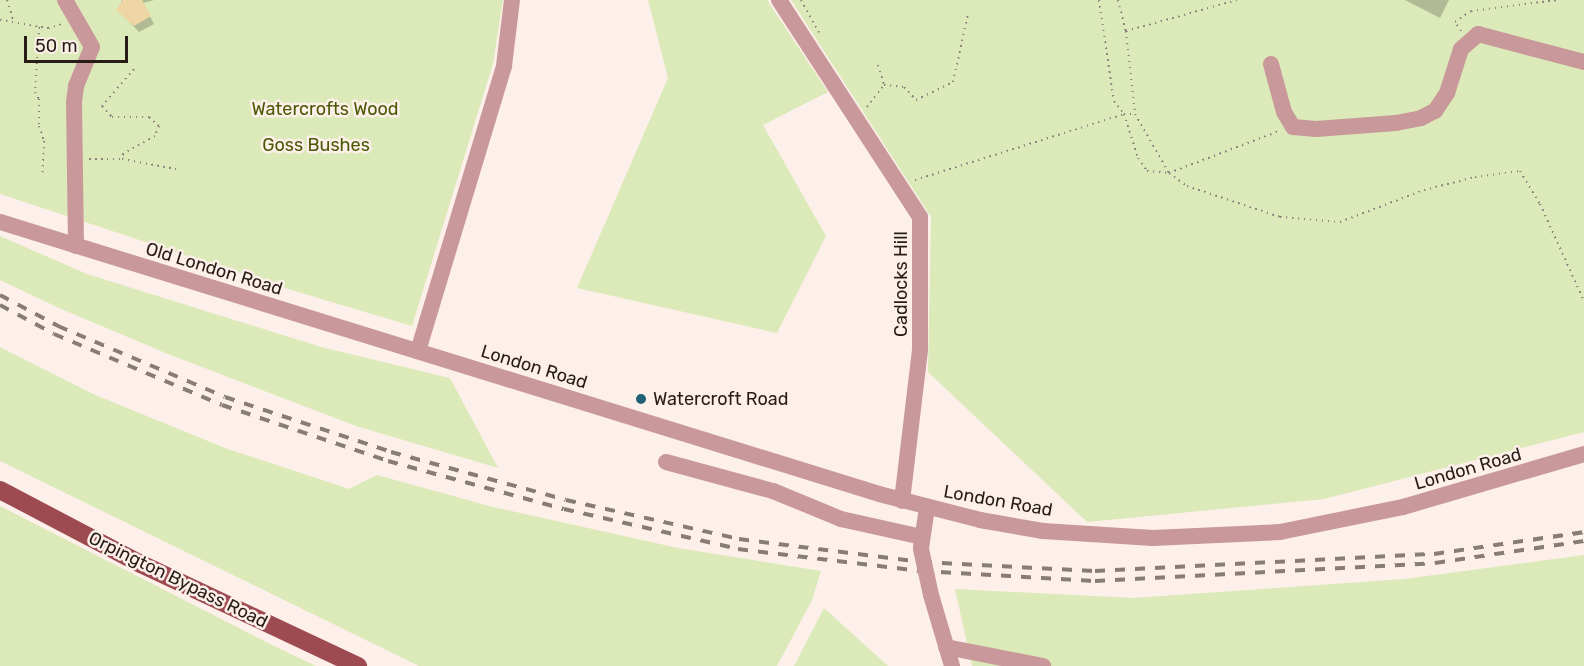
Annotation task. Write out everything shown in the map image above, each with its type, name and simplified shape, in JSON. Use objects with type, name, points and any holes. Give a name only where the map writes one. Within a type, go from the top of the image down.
[{"type":"main road","name":"Orpington Bypass Road","points":[[0,490],[141,564],[358,666]]},
{"type":"street","points":[[65,0],[92,47],[76,86],[74,158],[76,246]]},
{"type":"street","points":[[418,351],[504,66],[512,0]]},
{"type":"street","name":"Cadlocks Hill","points":[[779,0],[920,217],[920,350],[902,501]]},
{"type":"street","points":[[1271,64],[1284,112],[1293,128],[1421,118],[1436,111],[1446,93],[1461,49],[1468,40],[1478,34],[1584,62]]},
{"type":"street","name":"Old London Road","points":[[0,222],[418,351]]},
{"type":"street","name":"London Road","points":[[418,351],[927,508],[1004,525],[1077,534],[1153,538],[1238,536],[1379,514],[1584,454]]},
{"type":"street","points":[[666,462],[773,491],[841,519],[921,543]]},
{"type":"street","points":[[927,508],[921,543],[931,595],[952,666]]},
{"type":"street","points":[[946,647],[1043,666]]},
{"type":"path","points":[[7,0],[14,23]]},
{"type":"path","points":[[1099,0],[1114,101],[1124,114],[1138,158],[1147,171],[1169,173],[1257,136],[1293,128]]},
{"type":"path","points":[[1118,0],[1126,31],[1136,114],[1169,173],[1187,186],[1280,217],[1340,222],[1424,190],[1520,171],[1540,204],[1584,301]]},
{"type":"path","points":[[1126,31],[1237,0]]},
{"type":"path","points":[[1468,40],[1455,22],[1471,11],[1557,0]]},
{"type":"path","points":[[884,85],[904,87],[916,100],[953,82],[968,14]]},
{"type":"path","points":[[0,20],[39,27],[57,26],[76,18]]},
{"type":"path","points":[[39,27],[35,92],[39,99],[39,126],[44,141],[42,177]]},
{"type":"path","points":[[878,65],[884,85]]},
{"type":"path","points":[[122,159],[123,154],[155,136],[159,126],[149,117],[112,117],[102,106],[134,69]]},
{"type":"path","points":[[867,108],[884,85]]},
{"type":"path","points":[[900,185],[1124,114],[1136,114]]},
{"type":"path","points":[[74,158],[122,159],[176,169]]},
{"type":"green space","name":"Goss Bushes","points":[[0,0],[503,0],[493,64],[412,326],[288,289],[0,194]]},
{"type":"green space","points":[[648,0],[767,0],[828,92],[763,125],[826,236],[777,333],[577,288],[668,78]]},
{"type":"green space","points":[[791,0],[1584,0],[1584,432],[1324,499],[1087,522],[928,372],[931,217]]},
{"type":"green space","points":[[0,236],[87,274],[321,347],[450,378],[498,468],[356,426],[168,354],[59,308],[0,280]]},
{"type":"green space","points":[[0,347],[93,394],[225,448],[349,489],[377,475],[493,507],[678,548],[821,571],[812,600],[777,666],[419,666],[0,461]]},
{"type":"green space","points":[[0,506],[272,645],[316,666],[0,666]]},
{"type":"green space","points":[[1584,555],[1584,666],[972,666],[955,589],[1133,598],[1404,579]]},
{"type":"green space","points":[[824,608],[888,666],[794,666]]},
{"type":"building","points":[[123,0],[142,0],[151,16],[134,26],[116,10]]},
{"type":"railway","points":[[0,295],[58,326],[225,397],[391,452],[566,500],[739,539],[922,562],[1095,571],[1434,554],[1584,532]]},
{"type":"railway","points":[[0,305],[54,334],[222,405],[388,461],[564,509],[738,549],[921,571],[1095,581],[1435,563],[1584,541]]},
{"type":"place","name":"Watercroft Road","points":[[641,399]]},
{"type":"park label","name":"Watercrofts Wood","points":[[325,109]]}]
